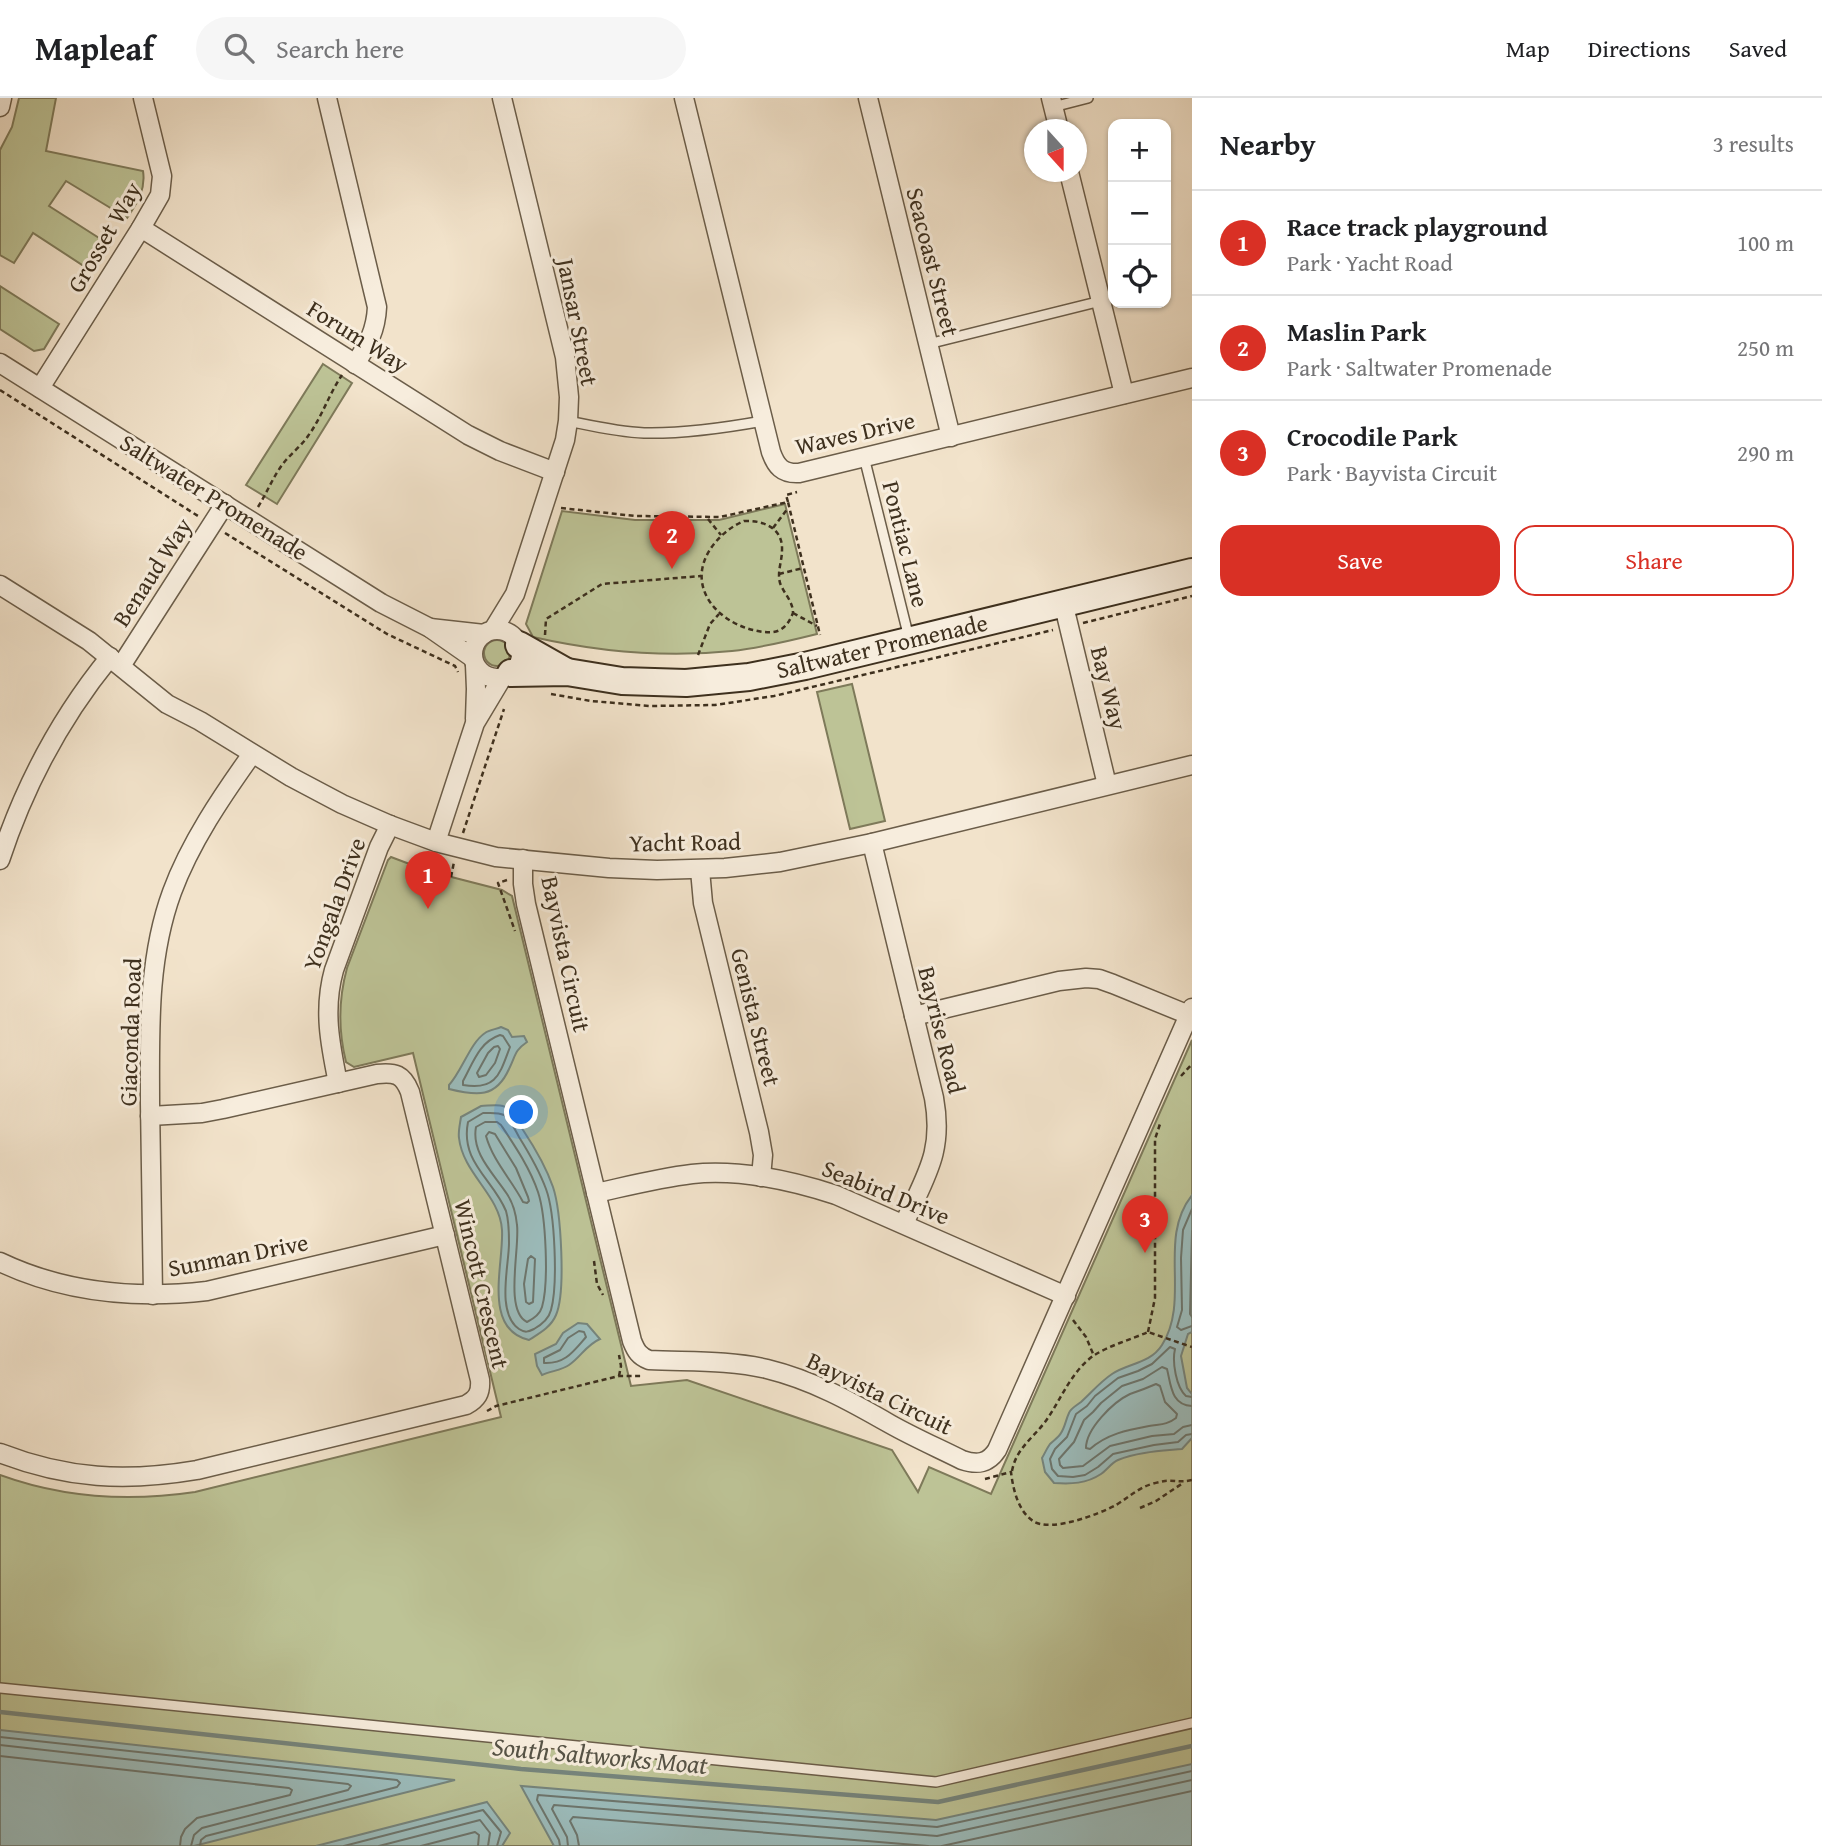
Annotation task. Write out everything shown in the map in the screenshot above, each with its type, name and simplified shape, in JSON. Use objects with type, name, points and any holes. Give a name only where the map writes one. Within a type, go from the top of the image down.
[{"type":"street","points":[[0,107],[2,98]]},
{"type":"street","name":"Grosset Way","points":[[40,388],[156,205],[162,186],[160,167],[144,98]]},
{"type":"street","points":[[327,98],[377,307],[372,338],[353,362]]},
{"type":"street","name":"Jansar Street","points":[[489,632],[515,594],[565,439],[569,397],[565,357],[502,98]]},
{"type":"street","name":"Waves Drive","points":[[684,98],[763,421],[775,462],[781,470],[799,473],[1192,378]]},
{"type":"street","name":"Seacoast Street","points":[[868,98],[950,437]]},
{"type":"street","points":[[1052,102],[1056,119]]},
{"type":"street","points":[[1071,182],[1124,394]]},
{"type":"street","name":"Forum Way","points":[[141,228],[468,435],[500,451],[555,472]]},
{"type":"street","name":"Saltwater Promenade","points":[[0,363],[381,603],[430,628],[474,662]]},
{"type":"street","name":"Benaud Way","points":[[0,860],[23,797],[43,758],[86,688],[115,662],[225,504]]},
{"type":"street","name":"Saltwater Promenade","points":[[507,676],[567,672],[642,682],[716,681],[775,672],[1192,572]]},
{"type":"street","name":"Yacht Road","points":[[0,585],[71,629],[167,705],[200,721],[316,791],[390,825],[480,854],[634,869],[700,870],[780,862],[872,843],[1192,765]]},
{"type":"street","name":"Jansar Street","points":[[515,594],[526,642]]},
{"type":"street","name":"Bay Way","points":[[1063,602],[1107,785]]},
{"type":"street","name":"Saltwater Promenade","points":[[430,628],[489,632]]},
{"type":"street","points":[[436,842],[475,723],[475,644],[489,632],[509,634],[526,642],[520,661],[475,723]]},
{"type":"street","name":"Saltwater Promenade","points":[[526,642],[567,672]]},
{"type":"street","points":[[474,662],[480,672],[487,676],[507,676]]},
{"type":"street","name":"Giaconda Road","points":[[153,1295],[151,997],[156,953],[172,891],[201,833],[252,754]]},
{"type":"street","name":"Yongala Drive","points":[[338,1083],[328,1036],[328,989],[379,847],[390,825]]},
{"type":"street","name":"Bayrise Road","points":[[872,843],[938,1119],[935,1153],[904,1224]]},
{"type":"street","name":"Bayvista Circuit","points":[[523,859],[526,904],[636,1351],[649,1360],[731,1364],[766,1369],[799,1379],[846,1398],[892,1425],[972,1463],[986,1462],[997,1450],[1190,1011]]},
{"type":"street","name":"Genista Street","points":[[700,870],[703,903],[759,1132],[763,1155],[761,1177]]},
{"type":"street","points":[[914,1016],[1059,981],[1086,978],[1099,979],[1190,1011]]},
{"type":"street","name":"Wincott Crescent","points":[[0,1453],[61,1472],[99,1477],[160,1476],[197,1471],[466,1405],[478,1396],[480,1380],[445,1235],[410,1092],[400,1077],[390,1073],[202,1113],[150,1116]]},
{"type":"street","name":"Seabird Drive","points":[[596,1193],[694,1174],[761,1177],[810,1186],[904,1224],[1066,1296]]},
{"type":"street","name":"Sunman Drive","points":[[0,1262],[61,1284],[95,1291],[153,1295],[207,1291],[445,1235]]},
{"type":"lane","points":[[1052,102],[1088,98]]},
{"type":"lane","points":[[928,344],[1101,301]]},
{"type":"lane","points":[[568,421],[642,433],[685,432],[763,421]]},
{"type":"lane","name":"Pontiac Lane","points":[[864,457],[909,640]]},
{"type":"lane","points":[[0,1688],[936,1782],[1192,1723]]},
{"type":"path","points":[[250,520],[275,475],[286,459],[307,438],[333,388],[353,362]]},
{"type":"path","points":[[0,390],[368,623],[455,666],[463,681],[477,689]]},
{"type":"path","points":[[797,492],[786,495],[820,635]]},
{"type":"path","points":[[561,508],[635,516],[720,517],[788,505]]},
{"type":"path","points":[[773,528],[788,505]]},
{"type":"path","points":[[707,517],[721,535]]},
{"type":"path","points":[[744,521],[758,522],[773,528],[778,534],[782,546],[779,574],[782,588],[793,608],[790,620],[780,630],[763,632],[731,622],[719,614],[710,603],[703,586],[702,567],[709,551],[721,535],[744,521]]},
{"type":"path","points":[[779,574],[804,568]]},
{"type":"path","points":[[526,642],[546,619],[602,584],[701,576]]},
{"type":"path","points":[[793,613],[817,626]]},
{"type":"path","points":[[698,655],[710,624],[719,614]]},
{"type":"path","points":[[1181,1076],[1192,1064]]},
{"type":"path","points":[[1149,1332],[1155,1298],[1155,1139],[1162,1116]]},
{"type":"path","points":[[1058,1314],[1073,1319],[1086,1337],[1094,1356]]},
{"type":"path","points":[[1183,1483],[1166,1481],[1145,1487],[1115,1506],[1080,1520],[1054,1525],[1034,1522],[1024,1510],[1013,1484],[1012,1472],[1013,1462],[1019,1451],[1045,1422],[1070,1380],[1094,1356],[1149,1332],[1192,1347]]},
{"type":"path","points":[[481,1414],[496,1406],[619,1376],[653,1376]]},
{"type":"path","points":[[979,1479],[990,1479],[1012,1472]]},
{"type":"path","points":[[1140,1508],[1192,1480]]},
{"type":"green space","points":[[19,98],[56,98],[46,151],[143,171],[142,190],[127,218],[66,181],[49,206],[110,245],[93,272],[33,233],[14,263],[0,255],[0,150],[12,127]]},
{"type":"green space","points":[[0,286],[59,324],[44,349],[34,351],[0,329]]},
{"type":"green space","points":[[323,364],[352,383],[277,504],[246,485]]},
{"type":"green space","points":[[785,504],[817,634],[732,651],[657,654],[607,650],[533,637],[526,624],[562,511],[635,520],[719,520]]},
{"type":"green space","points":[[497,640],[506,644],[510,653],[506,662],[497,666],[488,662],[484,653],[488,644]]},
{"type":"green space","points":[[852,684],[885,821],[850,829],[817,692]]},
{"type":"green space","points":[[391,857],[428,871],[502,890],[512,896],[631,1386],[687,1380],[892,1450],[918,1492],[929,1467],[991,1494],[1192,1040],[1192,1846],[0,1846],[0,1475],[48,1489],[96,1496],[170,1495],[195,1492],[501,1417],[413,1053],[354,1067],[346,1062],[343,1050],[341,1004],[347,968]]},
{"type":"water","points":[[501,1027],[508,1030],[512,1037],[524,1036],[527,1042],[517,1051],[504,1078],[485,1093],[449,1089],[470,1050],[480,1038]]},
{"type":"water","points":[[501,1105],[512,1113],[544,1165],[556,1198],[561,1251],[559,1304],[551,1323],[529,1340],[514,1334],[505,1323],[500,1309],[500,1217],[467,1163],[459,1138],[461,1117],[481,1106]]},
{"type":"water","points":[[1192,1195],[1192,1332],[1188,1334],[1181,1356],[1187,1388],[1192,1394],[1192,1438],[1182,1449],[1125,1457],[1084,1482],[1054,1483],[1045,1472],[1042,1458],[1050,1444],[1061,1433],[1071,1410],[1112,1374],[1145,1360],[1162,1345],[1174,1308],[1177,1231],[1182,1212]]},
{"type":"water","points":[[578,1323],[587,1324],[600,1339],[569,1365],[542,1375],[535,1354],[556,1344],[563,1333]]},
{"type":"water","points":[[0,1730],[455,1780],[194,1846],[0,1846]]},
{"type":"water","points":[[1192,1764],[1192,1846],[554,1846],[521,1786],[936,1820]]},
{"type":"water","points":[[487,1802],[510,1833],[502,1846],[316,1846]]},
{"type":"waterway","name":"South Saltworks Moat","points":[[0,1712],[521,1769],[938,1802],[1192,1746]]},
{"type":"place","name":"Maslin Park","points":[[672,569]]},
{"type":"place","name":"Race track playground","points":[[428,909]]},
{"type":"place","name":"Crocodile Park","points":[[1145,1253]]}]
